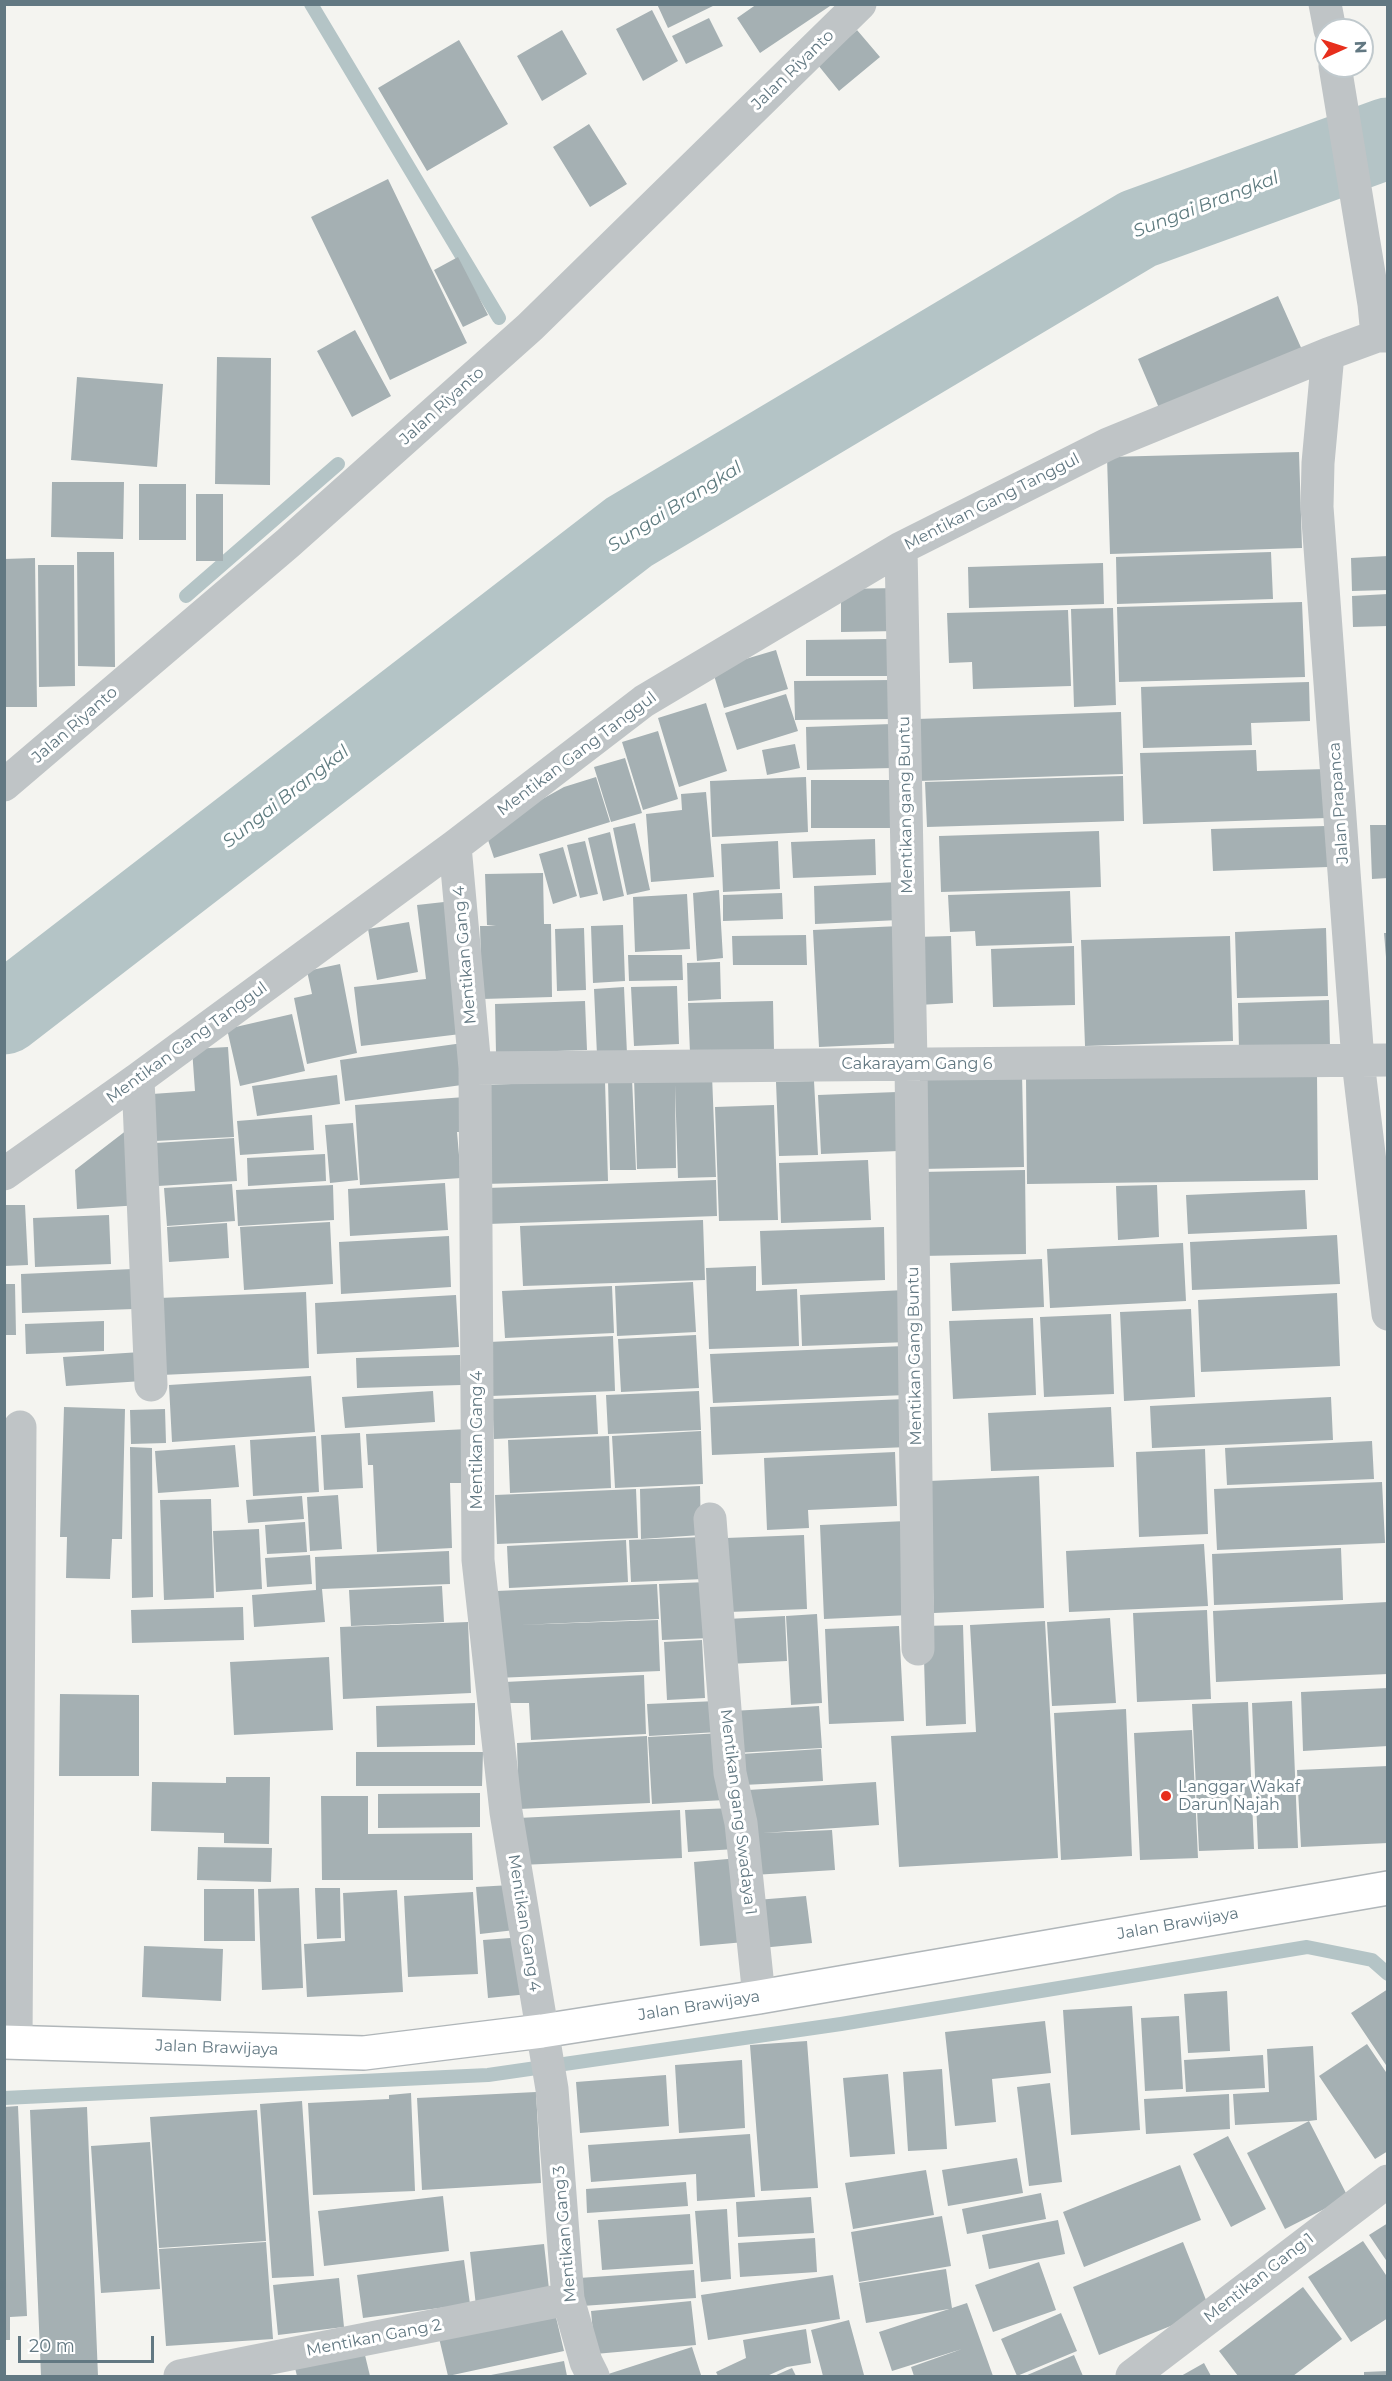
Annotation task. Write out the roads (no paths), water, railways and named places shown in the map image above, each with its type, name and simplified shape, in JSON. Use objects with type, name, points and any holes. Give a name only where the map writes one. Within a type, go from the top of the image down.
[{"type":"main road","name":"Jalan Brawijaya","points":[[10,2042],[364,2053],[544,2042],[759,1997],[1388,1888]]},
{"type":"street","name":"Jalan Riyanto","points":[[4,785],[288,543],[530,327],[860,4]]},
{"type":"street","points":[[1329,354],[1382,336],[1374,303],[1337,78]]},
{"type":"street","name":"Mentikan Gang Tanggul","points":[[4,1174],[138,1079],[455,846],[644,701],[901,548],[1108,444],[1329,354]]},
{"type":"street","name":"Jalan Prapanca","points":[[1329,354],[1318,463],[1317,507],[1373,1061],[1388,1314]]},
{"type":"street","name":"Mentikan gang Buntu","points":[[901,548],[911,1064]]},
{"type":"street","name":"Mentikan Gang 4","points":[[455,846],[475,1068],[478,1560],[506,1812],[552,2089]]},
{"type":"street","name":"Cakarayam Gang 6","points":[[475,1068],[1373,1061]]},
{"type":"street","name":"Mentikan Gang Buntu","points":[[911,1064],[918,1649]]},
{"type":"street","points":[[138,1079],[151,1385]]},
{"type":"street","points":[[10,2042],[20,1427]]},
{"type":"street","name":"Mentikan gang Swadaya 1","points":[[710,1519],[730,1773],[741,1823],[759,1997]]},
{"type":"street","name":"Mentikan Gang 3","points":[[552,2089],[568,2299],[586,2362],[593,2376]]},
{"type":"street","name":"Mentikan Gang 1","points":[[1132,2376],[1388,2181]]},
{"type":"street","name":"Mentikan Gang 2","points":[[180,2376],[568,2299]]},
{"type":"waterway","points":[[311,4],[499,318]]},
{"type":"waterway","name":"Sungai Brangkal","points":[[4,1014],[629,532],[1138,229],[1388,138]]},
{"type":"waterway","points":[[186,596],[338,464]]},
{"type":"waterway","points":[[4,2098],[488,2075],[841,2024],[1307,1947],[1372,1960],[1388,1974]]},
{"type":"place","name":"Langgar Wakaf Darun Najah","points":[[1166,1796]]}]
